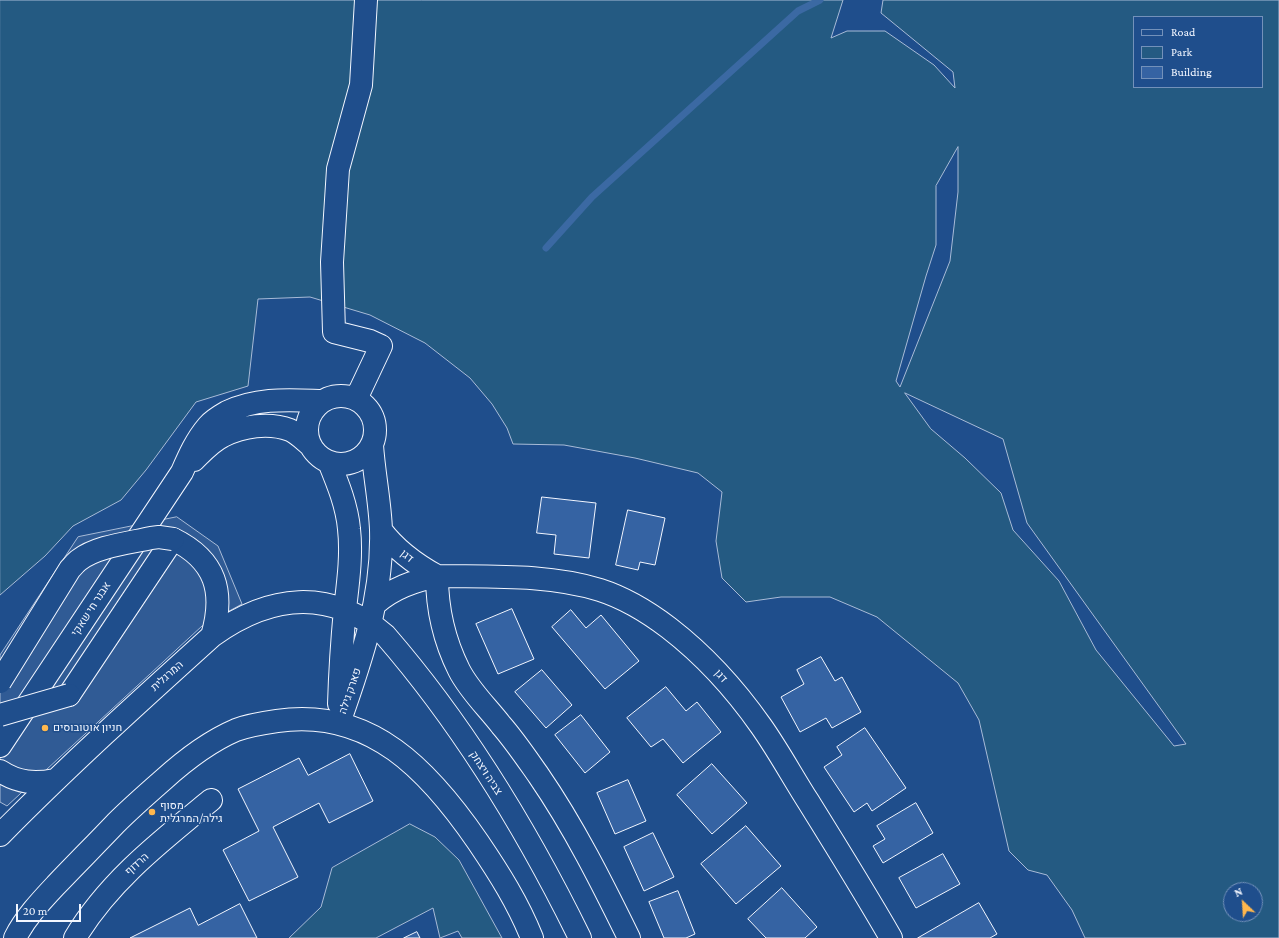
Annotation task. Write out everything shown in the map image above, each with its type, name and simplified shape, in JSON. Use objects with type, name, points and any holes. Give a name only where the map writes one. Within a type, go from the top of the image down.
[{"type":"street","points":[[356,399],[381,346],[370,341],[334,332],[332,262],[338,169],[362,86],[366,0]]},
{"type":"street","points":[[342,396],[356,399],[364,404],[374,420],[376,430],[372,446],[364,455],[354,462],[346,464],[329,462],[315,453],[310,445],[307,429],[308,420],[323,401],[342,396]]},
{"type":"street","name":"אבנר חי שאקי","points":[[0,746],[182,472],[208,425],[221,415],[239,406],[254,402],[271,400],[323,401]]},
{"type":"street","name":"אבנר חי שאקי","points":[[182,472],[222,436],[250,427],[279,427],[291,431],[310,445]]},
{"type":"street","name":"פארק גילה","points":[[339,723],[357,672],[373,614],[379,577],[381,530],[372,446]]},
{"type":"street","name":"פארק גילה","points":[[329,462],[339,484],[345,505],[349,530],[349,563],[340,670],[339,723]]},
{"type":"street","name":"דגן","points":[[381,530],[406,556],[438,576]]},
{"type":"street","points":[[0,682],[70,569],[78,560],[102,549],[151,538],[159,537],[174,539],[197,553],[207,564],[213,576],[217,593],[218,610],[212,636]]},
{"type":"street","points":[[0,715],[69,695],[174,539]]},
{"type":"street","points":[[438,576],[437,596],[440,616],[445,638],[459,671],[540,776],[576,836],[629,938]]},
{"type":"street","name":"דגן","points":[[373,614],[385,595],[397,588],[423,579],[438,576],[538,578],[568,582],[600,590],[627,601],[653,616],[687,642],[737,693],[761,726],[861,885],[891,938]]},
{"type":"street","name":"המרגלית","points":[[0,835],[108,730],[212,636],[238,619],[263,608],[278,604],[309,602],[325,604],[345,610],[373,614]]},
{"type":"street","name":"צביה ויצחק","points":[[373,614],[386,635],[429,688],[487,772],[533,846],[580,938]]},
{"type":"street","points":[[16,937],[27,919],[45,897],[130,808],[187,759],[211,742],[236,730],[258,724],[302,719],[339,723],[363,731],[382,741],[425,775],[448,801],[467,826],[504,880],[532,938]]},
{"type":"street","points":[[0,771],[11,777],[26,782],[35,783],[55,780]]},
{"type":"street","name":"הרדוף","points":[[75,938],[84,923],[117,882],[211,800]]},
{"type":"green space","points":[[0,0],[843,0],[831,38],[847,31],[885,31],[934,65],[955,88],[953,72],[881,13],[883,0],[1279,0],[1279,938],[1085,938],[1072,910],[1047,875],[1028,870],[1009,851],[979,720],[958,683],[877,617],[830,597],[781,597],[746,602],[722,578],[716,541],[722,492],[698,473],[635,458],[564,445],[513,444],[507,428],[492,404],[470,378],[425,343],[370,315],[310,297],[258,299],[248,386],[196,402],[146,470],[121,500],[73,526],[45,556],[0,595]],"holes":[[[958,147],[958,192],[950,261],[900,387],[896,381],[936,245],[936,186]],[[905,393],[1003,439],[1027,523],[1186,744],[1174,746],[1096,650],[1059,581],[1013,530],[1001,493],[965,458],[931,429]]]},
{"type":"green space","points":[[410,824],[435,837],[459,860],[502,938],[462,938],[458,931],[440,938],[433,908],[376,938],[289,938],[321,907],[332,868]]},
{"type":"shaded area","name":"חניון אוטובוסים","points":[[177,517],[218,546],[242,604],[202,626],[7,806],[0,802],[0,655],[78,537]]},
{"type":"building","points":[[542,497],[596,503],[589,558],[554,554],[556,535],[537,533]]},
{"type":"building","points":[[628,510],[665,518],[655,565],[640,562],[638,570],[616,565]]},
{"type":"building","points":[[512,609],[534,659],[498,674],[476,624]]},
{"type":"building","points":[[571,610],[586,628],[601,615],[639,661],[605,689],[552,627]]},
{"type":"building","points":[[821,657],[835,681],[842,677],[861,712],[832,728],[826,718],[800,732],[781,697],[804,684],[797,670]]},
{"type":"building","points":[[542,670],[572,705],[546,728],[515,692]]},
{"type":"building","points":[[666,687],[686,711],[697,702],[721,732],[683,763],[663,739],[651,747],[627,718]]},
{"type":"building","points":[[581,715],[610,752],[585,773],[555,735]]},
{"type":"building","points":[[865,728],[906,788],[872,811],[867,803],[854,812],[824,767],[842,755],[837,747]]},
{"type":"building","points":[[350,754],[373,801],[329,823],[319,803],[273,827],[298,877],[249,901],[223,850],[259,831],[238,789],[299,758],[308,775]]},
{"type":"building","points":[[712,764],[747,803],[712,834],[677,795]]},
{"type":"building","points":[[628,780],[646,821],[615,834],[597,793]]},
{"type":"building","points":[[916,803],[933,833],[883,863],[873,846],[885,839],[877,826]]},
{"type":"building","points":[[746,826],[781,866],[736,904],[701,864]]},
{"type":"building","points":[[653,833],[674,877],[644,891],[624,847]]},
{"type":"building","points":[[943,854],[960,884],[916,908],[899,878]]},
{"type":"building","points":[[782,888],[817,927],[805,938],[766,938],[748,919]]},
{"type":"building","points":[[678,891],[695,934],[686,938],[664,938],[649,902]]},
{"type":"building","points":[[979,903],[997,934],[990,938],[918,938]]},
{"type":"building","points":[[240,904],[257,938],[130,938],[190,908],[198,925]]},
{"type":"building","points":[[417,932],[420,938],[404,938]]},
{"type":"waterway","points":[[546,248],[592,197],[798,11],[820,0]]},
{"type":"place","name":"חניון אוטובוסים","points":[[45,728]]},
{"type":"place","name":"מסוף גילה/המרגלית","points":[[152,812]]}]
